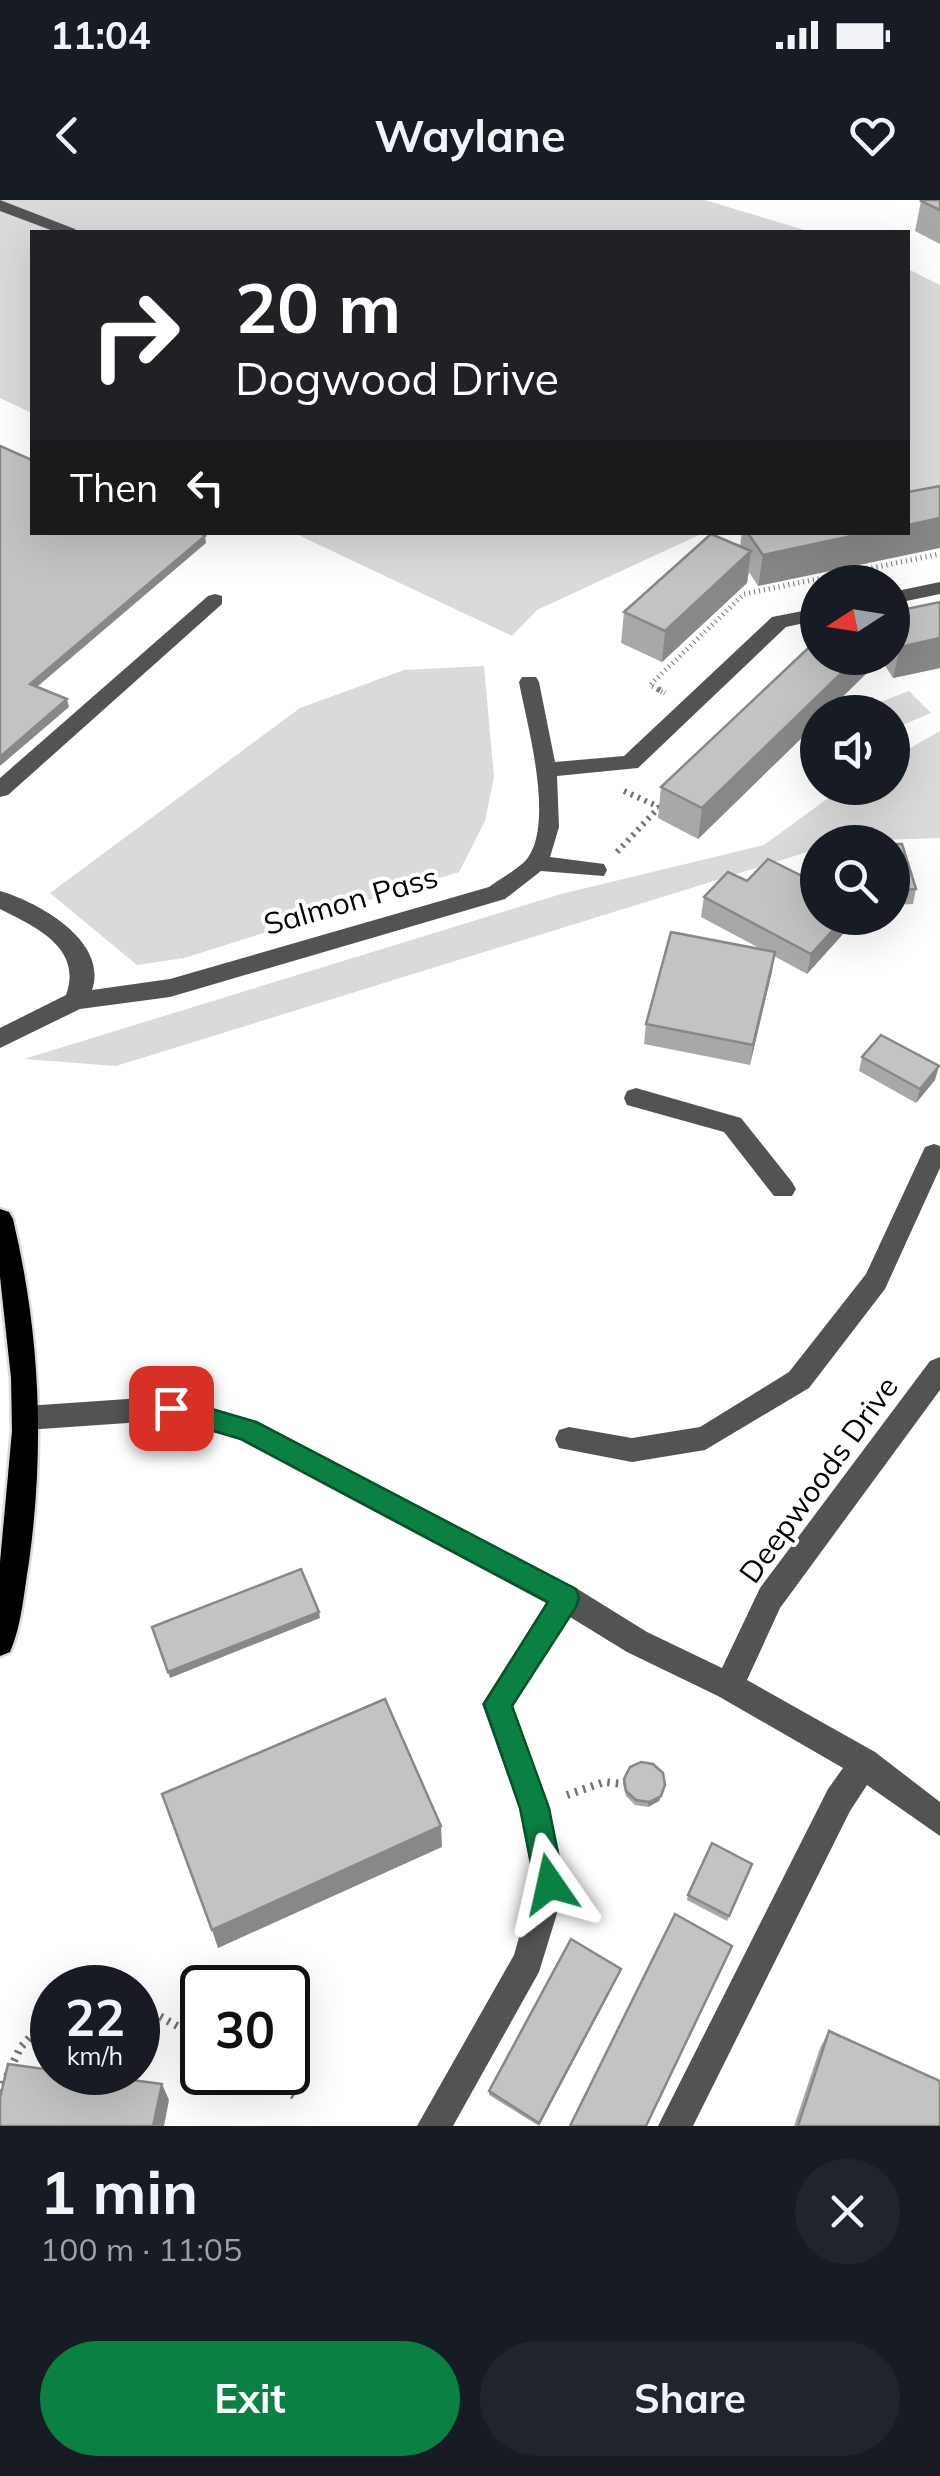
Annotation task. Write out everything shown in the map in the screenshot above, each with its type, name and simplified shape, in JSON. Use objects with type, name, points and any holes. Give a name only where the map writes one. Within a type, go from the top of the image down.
[{"type":"main road","points":[[0,1219],[20,1320],[26,1418],[25,1493],[0,1642]]},
{"type":"street","points":[[0,205],[64,230]]},
{"type":"street","points":[[910,594],[940,588]]},
{"type":"street","points":[[0,790],[214,600]]},
{"type":"street","points":[[544,770],[630,763],[779,622],[800,618]]},
{"type":"street","points":[[529,682],[550,833],[536,863],[596,870]]},
{"type":"street","name":"Salmon Pass","points":[[0,1039],[76,1001],[170,988],[497,893],[536,863]]},
{"type":"street","points":[[0,899],[31,915],[74,947],[84,965],[86,982],[76,1001]]},
{"type":"street","points":[[636,1098],[732,1126],[783,1189]]},
{"type":"street","points":[[569,1438],[632,1450],[704,1438],[799,1380],[876,1282],[934,1154]]},
{"type":"street","name":"Deepwoods Drive","points":[[729,1686],[770,1598],[940,1369]]},
{"type":"street","points":[[26,1418],[171,1408],[247,1430],[566,1598],[637,1642],[729,1686],[864,1764],[940,1821]]},
{"type":"street","points":[[434,2126],[528,1961],[550,1884],[531,1796],[498,1704],[566,1598]]},
{"type":"street","points":[[675,2126],[839,1800],[864,1764]]},
{"type":"path","points":[[596,870],[600,861],[614,859],[625,840],[672,794]]},
{"type":"path","points":[[531,1796],[564,1796],[604,1782],[623,1784]]},
{"type":"path","points":[[0,2092],[20,2048],[30,2037]]},
{"type":"shaded area","points":[[0,200],[705,200],[804,230],[30,230],[30,412],[0,398]]},
{"type":"shaded area","points":[[910,270],[940,285],[940,485],[910,492]]},
{"type":"shaded area","points":[[298,535],[699,535],[537,610],[512,636]]},
{"type":"shaded area","points":[[484,666],[494,777],[485,821],[459,872],[184,958],[137,965],[50,893],[300,708],[404,670]]},
{"type":"shaded area","points":[[909,691],[931,713],[910,722],[910,695],[898,695]]},
{"type":"shaded area","points":[[940,731],[940,838],[910,839],[910,825],[800,825],[800,854],[116,1066],[24,1059],[561,894],[764,845],[819,805],[910,805],[910,748]]},
{"type":"building","points":[[922,200],[940,200],[940,210],[921,201]]},
{"type":"building","points":[[0,446],[30,459],[30,535],[205,536],[30,684],[67,699],[0,757]]},
{"type":"building","points":[[940,486],[940,518],[910,525],[910,492]]},
{"type":"building","points":[[710,535],[751,551],[665,631],[624,612]]},
{"type":"building","points":[[749,535],[856,535],[763,555]]},
{"type":"building","points":[[940,602],[940,638],[910,645],[910,608]]},
{"type":"building","points":[[800,656],[800,675],[839,675],[819,695],[800,695],[800,713],[702,808],[661,787]]},
{"type":"building","points":[[768,859],[800,875],[800,935],[828,935],[811,954],[704,897],[728,872],[747,881]]},
{"type":"building","points":[[671,932],[775,952],[753,1045],[646,1024]]},
{"type":"building","points":[[881,1035],[939,1066],[920,1089],[862,1057]]},
{"type":"building","points":[[301,1569],[319,1612],[168,1672],[152,1627]]},
{"type":"building","points":[[385,1699],[441,1826],[212,1930],[162,1794]]},
{"type":"building","points":[[641,1762],[653,1764],[663,1773],[665,1785],[661,1796],[649,1802],[636,1800],[626,1791],[624,1779],[630,1767]]},
{"type":"building","points":[[712,1843],[752,1864],[729,1916],[688,1895]]},
{"type":"building","points":[[675,1914],[732,1946],[646,2126],[570,2126]]},
{"type":"building","points":[[571,1939],[621,1969],[539,2123],[489,2091]]},
{"type":"building","points":[[829,2031],[940,2081],[940,2126],[798,2126]]},
{"type":"building","points":[[8,2064],[30,2067],[30,2095],[160,2095],[153,2126],[0,2126],[0,2098]]},
{"type":"route","points":[[171,1408],[247,1430],[566,1598],[498,1704],[534,1808],[550,1884]]}]
